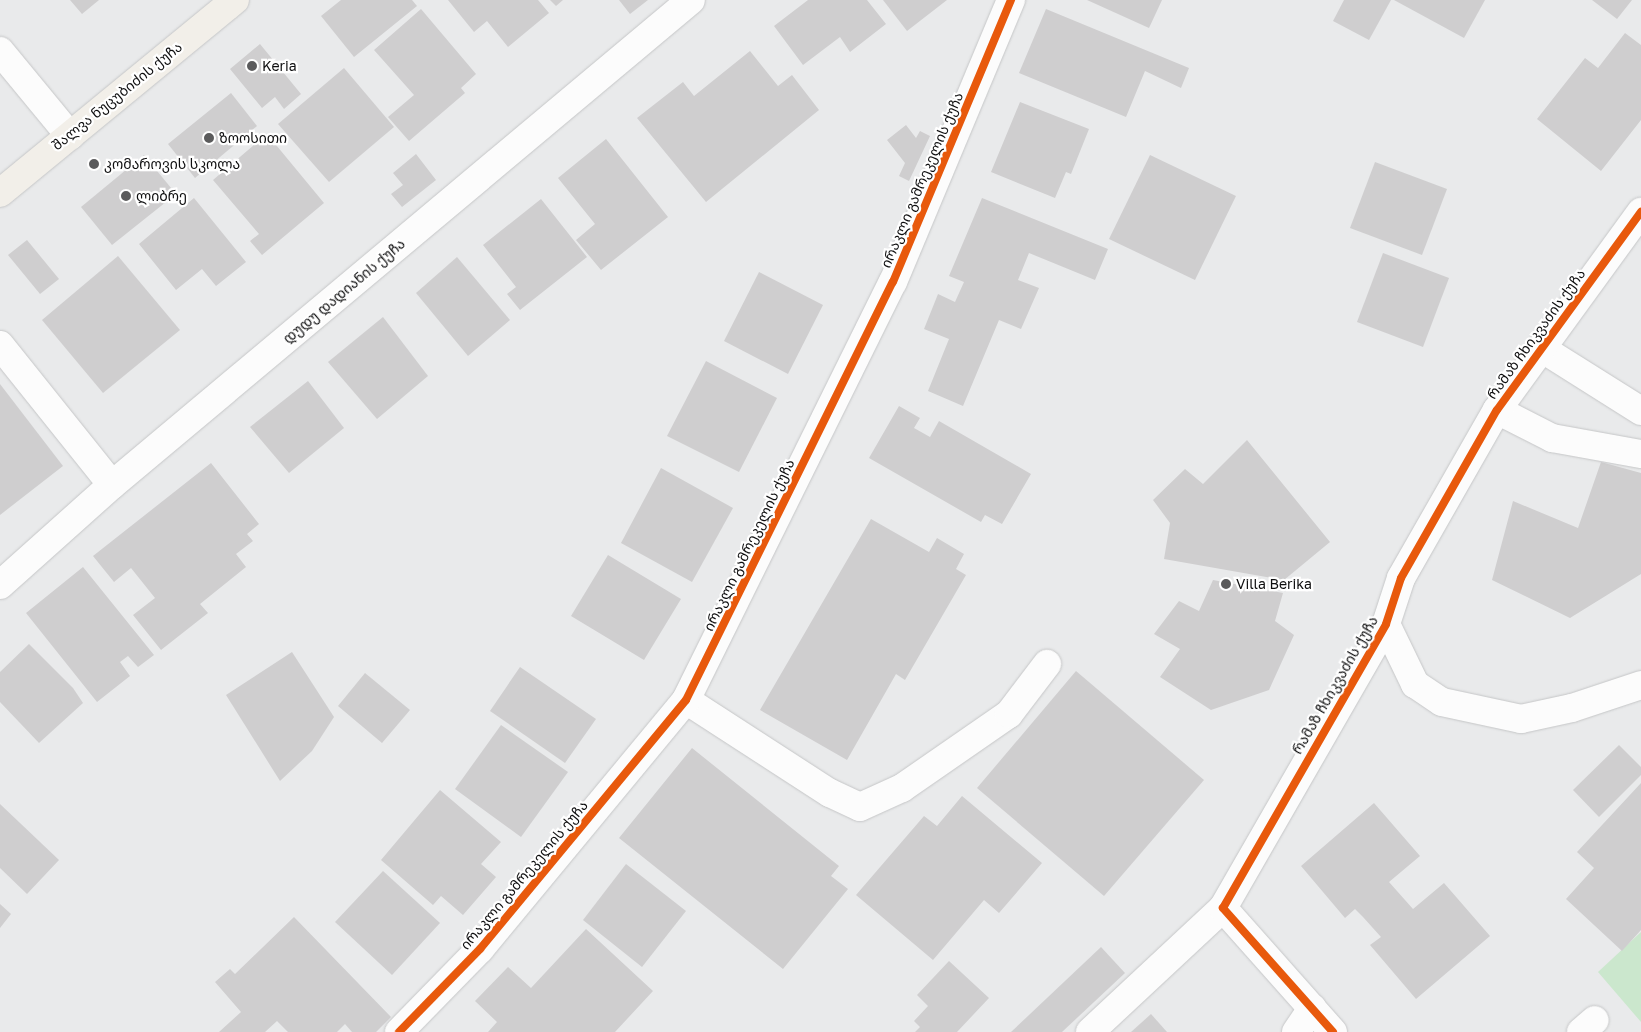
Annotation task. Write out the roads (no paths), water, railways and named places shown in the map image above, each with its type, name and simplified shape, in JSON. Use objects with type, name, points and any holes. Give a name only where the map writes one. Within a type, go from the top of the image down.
[{"type":"main road","name":"შალვა ნუცუბიძის ქუჩა","points":[[0,193],[235,0]]},
{"type":"street","name":"დუდუ დადიანის ქუჩა","points":[[0,586],[112,485],[691,0]]},
{"type":"street","name":"ირაკლი გამრეკელის ქუჩა","points":[[399,1032],[480,949],[686,700],[893,282],[1011,0]]},
{"type":"street","points":[[0,50],[70,136]]},
{"type":"street","name":"რამაზ ჩხიკვაძის ქუჩა","points":[[1090,1032],[1223,908],[1386,624],[1401,578],[1497,410],[1540,348],[1641,212]]},
{"type":"street","points":[[0,345],[112,485]]},
{"type":"street","points":[[1540,348],[1641,411]]},
{"type":"street","points":[[1497,410],[1552,438],[1641,454]]},
{"type":"street","name":"რამაზ ჩხიკვაძის ქუჩა","points":[[1386,624],[1415,684],[1442,702],[1521,719],[1572,708],[1641,685]]},
{"type":"street","points":[[686,700],[830,793],[860,806],[902,788],[1009,714],[1047,664]]},
{"type":"street","points":[[1223,908],[1333,1032]]},
{"type":"street","points":[[1296,1032],[1312,1008]]},
{"type":"place","name":"Keria","points":[[252,66]]},
{"type":"place","name":"ზოოსითი","points":[[209,138]]},
{"type":"place","name":"კომაროვის სკოლა","points":[[94,164]]},
{"type":"place","name":"ლიბრე","points":[[126,196]]},
{"type":"place","name":"Villa Berika","points":[[1226,584]]}]
